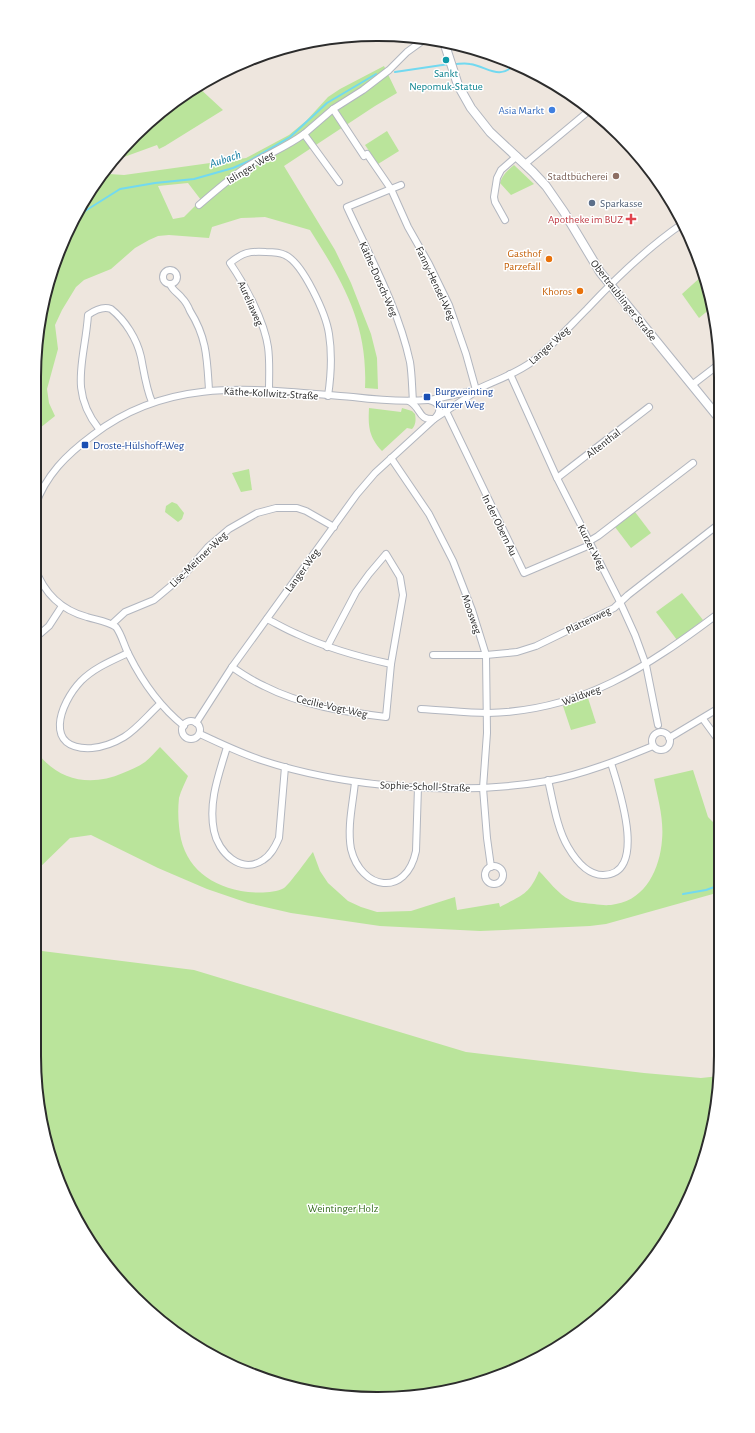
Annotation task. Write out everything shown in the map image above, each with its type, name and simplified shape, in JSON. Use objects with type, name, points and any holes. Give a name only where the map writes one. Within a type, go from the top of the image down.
[{"type":"street","name":"Islinger Weg","points":[[199,205],[221,185],[246,167],[282,149],[304,134],[333,109],[363,90],[390,70],[407,52],[418,44]]},
{"type":"street","name":"Obertraublinger Straße","points":[[446,48],[458,84],[471,108],[490,132],[517,156],[546,186],[564,212],[592,261],[714,412]]},
{"type":"street","points":[[333,109],[364,156],[367,154],[391,189],[401,185]]},
{"type":"street","points":[[525,164],[585,114]]},
{"type":"street","points":[[304,134],[339,182]]},
{"type":"street","points":[[505,220],[495,202],[494,197],[497,178],[501,170],[517,156]]},
{"type":"street","name":"Fanny-Hensel-Weg","points":[[391,189],[408,228],[429,264],[449,305],[466,354],[476,390]]},
{"type":"street","name":"Käthe-Dorsch-Weg","points":[[391,189],[346,207],[383,282],[400,326],[410,364],[411,401]]},
{"type":"street","name":"Langer Weg","points":[[196,723],[232,667],[375,473],[435,418],[476,390],[532,362],[550,346],[611,284],[664,237],[678,227]]},
{"type":"street","name":"Aureliaweg","points":[[269,390],[270,364],[266,338],[247,291],[230,263],[237,257],[248,252],[276,253],[285,255],[301,272],[313,292],[326,320],[329,334],[328,396]]},
{"type":"street","points":[[170,284],[171,288],[182,298],[198,324],[204,341],[207,358],[209,390]]},
{"type":"street","points":[[99,430],[92,420],[83,400],[80,380],[88,315],[93,312],[104,308],[111,309],[125,324],[139,350],[152,402]]},
{"type":"street","points":[[692,385],[714,368]]},
{"type":"street","name":"Kurzer Weg","points":[[510,374],[557,478],[620,602],[635,635],[646,665],[658,725]]},
{"type":"street","name":"Käthe-Kollwitz-Straße","points":[[41,489],[73,449],[99,430],[133,410],[152,402],[186,393],[209,390],[269,390],[328,396],[411,401],[429,400],[476,390]]},
{"type":"street","points":[[419,410],[422,403],[429,400],[435,402],[439,408],[438,414],[435,418],[427,420],[422,417]]},
{"type":"street","points":[[411,401],[415,404],[422,417],[423,430]]},
{"type":"street","name":"Altenthal","points":[[557,478],[649,407]]},
{"type":"street","name":"In der Obern Au","points":[[446,411],[524,573],[589,543],[693,463]]},
{"type":"street","name":"Moosweg","points":[[391,458],[429,514],[453,561],[472,610],[486,656],[488,713],[483,788],[491,867]]},
{"type":"street","name":"Lise-Meitner-Weg","points":[[112,624],[125,612],[154,600],[184,575],[208,547],[238,524],[257,513],[276,508],[297,508],[306,511],[334,527]]},
{"type":"street","name":"Plattenweg","points":[[433,655],[486,656],[516,652],[536,646],[614,608],[714,528]]},
{"type":"street","name":"Cecilie-Vogt-Weg","points":[[232,667],[263,686],[296,698],[338,710],[386,717],[391,664],[403,595],[400,577],[386,554],[356,592],[327,647]]},
{"type":"street","points":[[41,581],[62,606],[72,612],[112,624],[119,631],[128,653],[146,686],[160,704],[184,726],[191,722],[196,723],[200,728],[200,734]]},
{"type":"street","points":[[41,633],[49,626],[62,606]]},
{"type":"street","name":"Waldweg","points":[[421,709],[488,713],[558,704],[582,696],[607,685],[646,665],[714,617]]},
{"type":"street","points":[[267,619],[327,647],[391,664]]},
{"type":"street","points":[[128,653],[94,670],[81,681],[66,700],[60,716],[59,725],[64,739],[80,748],[107,745],[128,734],[160,704]]},
{"type":"street","name":"Sophie-Scholl-Straße","points":[[184,726],[183,733],[188,739],[196,738],[200,734],[260,760],[355,782],[418,787],[483,788],[548,780],[612,763],[653,746],[660,751],[669,746],[669,738],[714,711]]},
{"type":"street","points":[[703,719],[714,734]]},
{"type":"street","points":[[653,746],[652,741],[657,733],[663,732],[669,738]]},
{"type":"street","points":[[227,746],[212,802],[212,818],[214,832],[220,847],[228,857],[234,861],[245,864],[261,862],[268,857],[274,848],[279,838],[286,767]]},
{"type":"street","points":[[548,780],[561,831],[568,846],[578,861],[588,870],[597,874],[610,874],[617,871],[622,866],[625,858],[628,831],[624,806],[612,763]]},
{"type":"street","points":[[355,782],[350,834],[352,849],[356,862],[365,874],[375,881],[384,884],[392,883],[402,878],[414,862],[416,851],[418,787]]},
{"type":"green space","points":[[384,66],[397,93],[284,166],[335,250],[351,283],[371,334],[377,358],[378,389],[365,388],[365,365],[358,324],[343,286],[310,230],[265,217],[241,218],[212,227],[209,238],[169,235],[158,236],[135,248],[111,269],[84,280],[76,287],[55,325],[58,349],[47,389],[49,403],[55,416],[41,427],[42,355],[47,312],[52,290],[67,249],[86,209],[110,174],[124,175],[246,158],[289,135],[306,121],[328,97]],"holes":[[[188,183],[201,200],[184,217],[173,219],[158,186]]]},
{"type":"green space","points":[[202,91],[223,110],[165,146],[159,149],[157,145],[124,157],[156,125]]},
{"type":"green space","points":[[387,131],[399,151],[378,164],[365,145]]},
{"type":"green space","points":[[514,165],[534,184],[511,195],[500,183],[502,177]]},
{"type":"green space","points":[[699,278],[708,311],[699,318],[682,294]]},
{"type":"green space","points":[[369,408],[401,412],[402,408],[412,411],[415,414],[414,426],[412,429],[407,428],[382,451],[374,441],[370,431]]},
{"type":"green space","points":[[249,469],[252,490],[241,492],[232,473]]},
{"type":"green space","points":[[172,502],[177,504],[184,513],[182,519],[178,522],[165,512],[166,506]]},
{"type":"green space","points":[[635,512],[651,533],[631,548],[615,527]]},
{"type":"green space","points":[[682,593],[703,620],[677,640],[656,612]]},
{"type":"green space","points":[[588,698],[596,723],[571,730],[563,706]]},
{"type":"green space","points":[[160,747],[188,776],[182,789],[178,805],[181,839],[190,861],[206,877],[228,888],[241,891],[257,893],[279,890],[284,888],[290,882],[313,852],[320,871],[328,883],[348,901],[377,912],[411,911],[455,897],[457,910],[499,903],[500,907],[524,894],[532,885],[539,871],[557,891],[570,900],[602,905],[610,905],[627,901],[636,896],[650,881],[661,851],[662,824],[654,779],[693,770],[708,817],[714,823],[714,894],[606,924],[480,931],[380,926],[291,913],[248,903],[207,889],[158,868],[91,835],[70,838],[41,866],[41,758],[52,768],[62,774],[85,780],[98,780],[110,778],[131,770],[151,757]]},
{"type":"green space","name":"Weintinger Holz","points":[[41,951],[194,970],[466,1052],[644,1073],[701,1078],[713,1077],[708,1121],[696,1164],[679,1204],[669,1224],[644,1260],[615,1293],[582,1322],[546,1347],[506,1366],[465,1381],[421,1389],[378,1392],[312,1386],[290,1381],[249,1366],[209,1347],[191,1335],[156,1308],[140,1293],[111,1260],[86,1224],[59,1164],[47,1121],[41,1056]]},
{"type":"waterway","name":"Aubach","points":[[395,72],[449,64]]},
{"type":"waterway","name":"Aubach","points":[[454,64],[470,64],[493,72],[504,72],[510,69]]},
{"type":"waterway","name":"Aubach","points":[[85,211],[120,189],[155,183],[194,179],[233,168],[249,161],[290,137],[327,103],[376,74]]},
{"type":"waterway","points":[[683,894],[714,887]]},
{"type":"place","name":"Sankt Nepomuk-Statue","points":[[446,60]]},
{"type":"place","name":"Asia Markt","points":[[552,110]]},
{"type":"place","name":"Stadtbücherei","points":[[616,176]]},
{"type":"place","name":"Sparkasse","points":[[592,203]]},
{"type":"place","name":"Apotheke im BUZ","points":[[631,219]]},
{"type":"place","name":"Gasthof Parzefall","points":[[549,259]]},
{"type":"place","name":"Khoros","points":[[580,291]]},
{"type":"place","name":"Burgweinting Kurzer Weg","points":[[427,397]]},
{"type":"place","name":"Droste-Hülshoff-Weg","points":[[85,445]]}]
